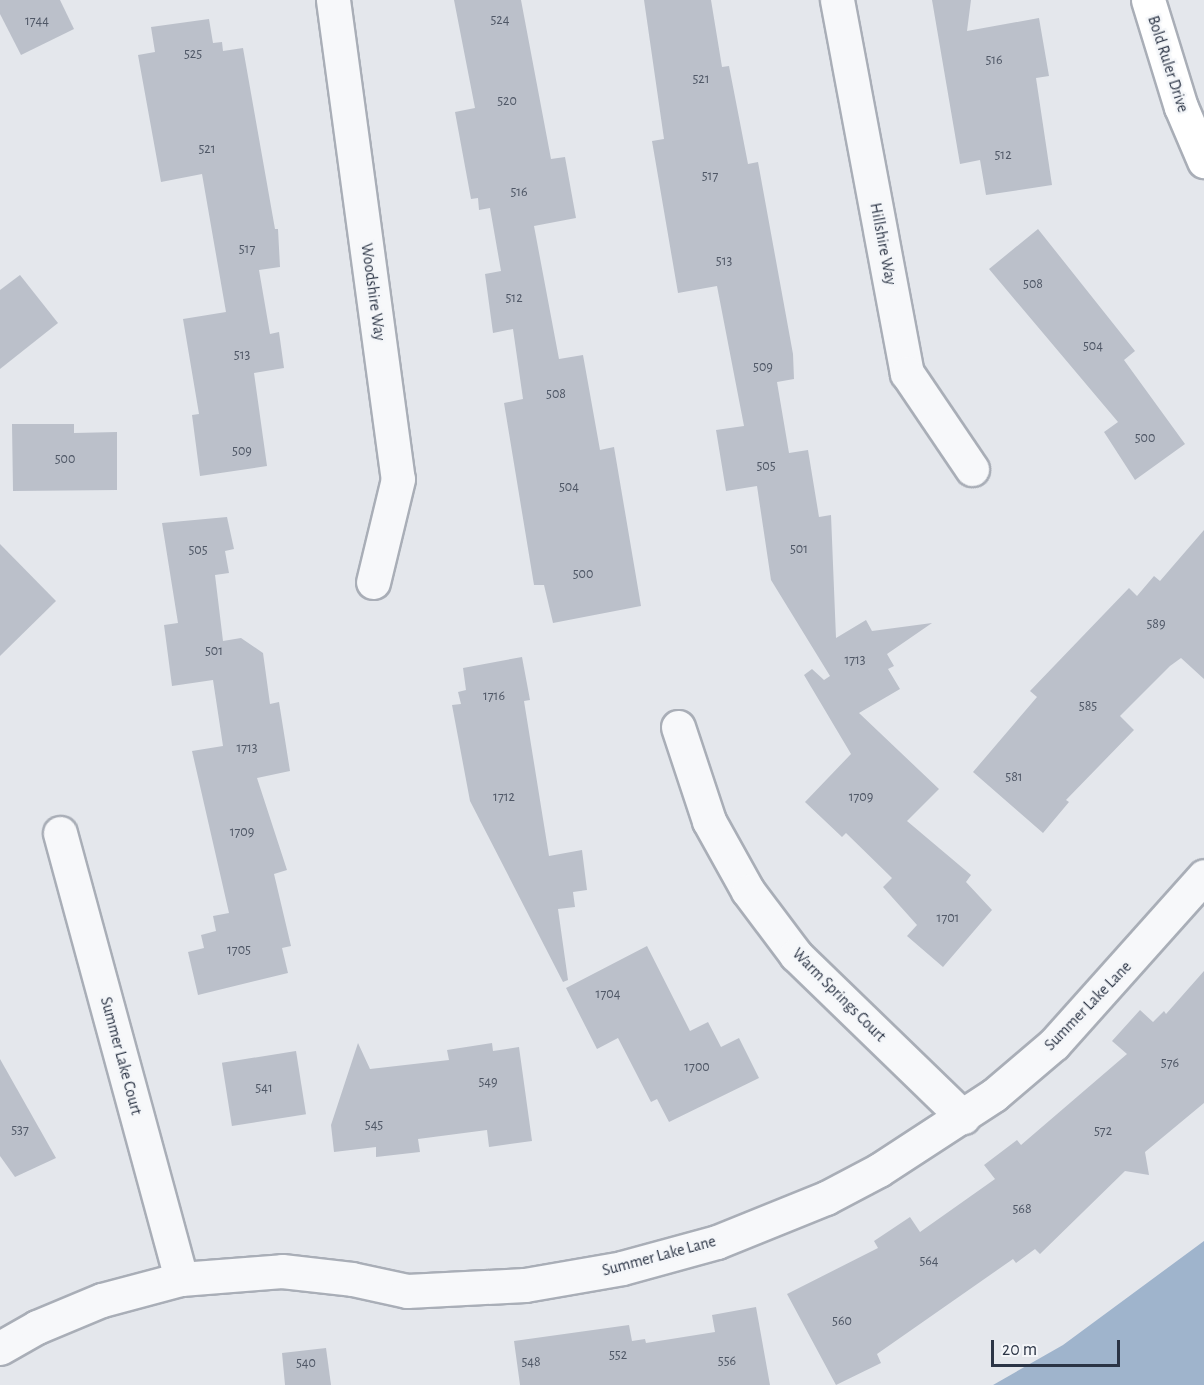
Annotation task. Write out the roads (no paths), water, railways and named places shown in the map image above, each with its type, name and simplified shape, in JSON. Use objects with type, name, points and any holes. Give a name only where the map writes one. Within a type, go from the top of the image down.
[{"type":"street","name":"Woodshire Way","points":[[333,0],[398,480],[373,582]]},
{"type":"street","name":"Hillshire Way","points":[[837,0],[907,373],[972,469]]},
{"type":"street","name":"Bold Ruler Drive","points":[[1148,0],[1181,107],[1204,160]]},
{"type":"street","name":"Warm Springs Court","points":[[678,727],[709,821],[748,891],[796,955],[963,1116]]},
{"type":"street","name":"Summer Lake Court","points":[[60,833],[181,1279]]},
{"type":"street","name":"Summer Lake Lane","points":[[0,1348],[37,1327],[102,1299],[181,1279],[282,1271],[352,1279],[407,1291],[525,1285],[622,1268],[717,1242],[826,1198],[879,1170],[963,1116],[1054,1044],[1204,876]]},
{"type":"water","points":[[1204,1241],[1204,1385],[993,1385],[1063,1345]]}]
